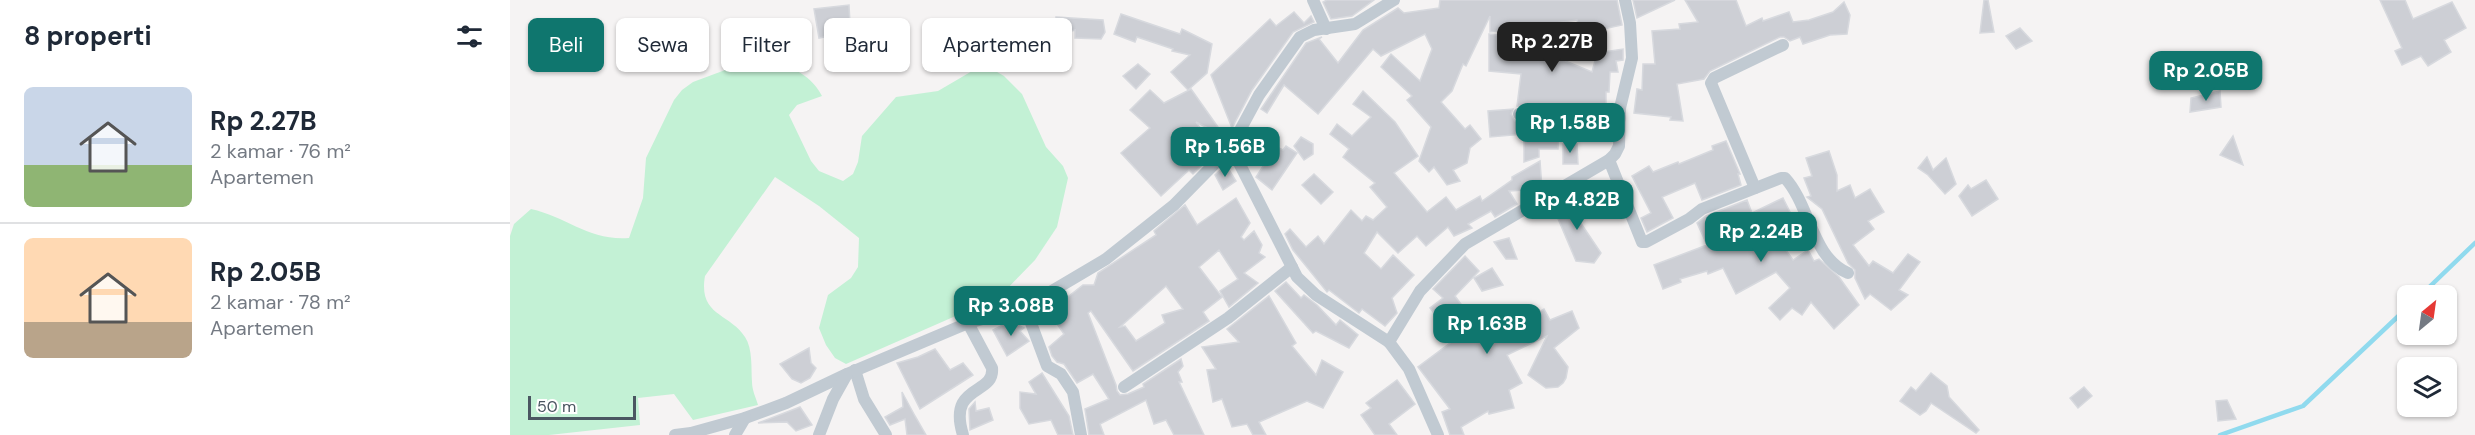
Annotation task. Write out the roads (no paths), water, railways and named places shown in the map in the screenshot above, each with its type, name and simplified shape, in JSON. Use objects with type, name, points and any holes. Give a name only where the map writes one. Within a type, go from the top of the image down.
[{"type":"street","points":[[1313,0],[1326,29]]},
{"type":"street","points":[[675,435],[692,433],[745,418],[786,403],[851,372],[968,323],[1025,307],[1106,259],[1174,205],[1231,147],[1259,95],[1300,37],[1306,32],[1355,24],[1394,0]]},
{"type":"street","points":[[1389,342],[1420,291],[1465,244],[1609,160],[1615,154],[1632,58],[1630,23],[1625,0]]},
{"type":"street","points":[[1755,188],[1711,83],[1714,78],[1783,45]]},
{"type":"street","points":[[1519,114],[1620,118]]},
{"type":"street","points":[[1231,147],[1297,277],[1316,295],[1389,342],[1409,369],[1438,435]]},
{"type":"street","points":[[1609,160],[1642,242],[1689,219],[1702,209],[1785,178],[1824,251],[1839,269],[1848,273]]},
{"type":"street","points":[[1125,387],[1228,318],[1292,267]]},
{"type":"street","points":[[1025,307],[1047,366],[1061,374],[1072,392],[1082,435]]},
{"type":"street","points":[[963,435],[958,419],[959,410],[967,398],[993,374],[968,323]]},
{"type":"street","points":[[819,435],[833,399],[851,372]]},
{"type":"street","points":[[851,372],[886,435]]},
{"type":"street","points":[[735,435],[745,418]]},
{"type":"waterway","points":[[2431,285],[2475,243]]},
{"type":"waterway","points":[[2220,435],[2303,406],[2397,317]]}]
